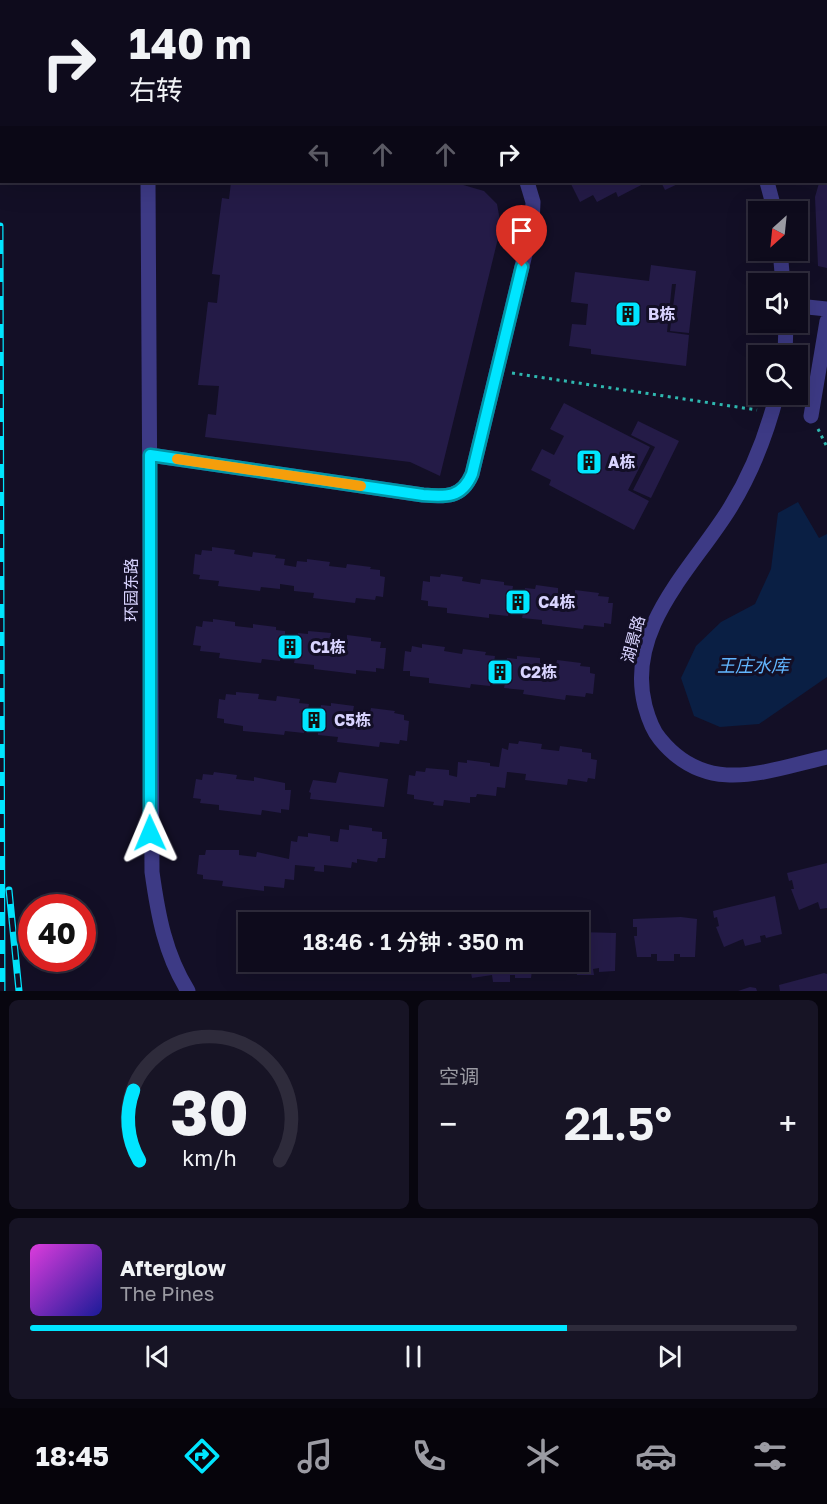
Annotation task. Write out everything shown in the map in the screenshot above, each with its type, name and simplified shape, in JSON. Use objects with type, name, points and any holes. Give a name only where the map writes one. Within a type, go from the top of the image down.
[{"type":"street","name":"环园东路","points":[[148,183],[152,872],[158,913],[167,950],[188,991]]},
{"type":"street","points":[[150,455],[449,498],[464,488],[472,474],[532,225],[532,202],[527,183]]},
{"type":"street","points":[[767,183],[772,201]]},
{"type":"street","points":[[808,307],[827,309]]},
{"type":"street","points":[[812,416],[827,321]]},
{"type":"street","name":"湖景路","points":[[774,405],[730,507],[659,610],[643,660],[641,689],[656,734],[672,753],[710,774],[732,776],[763,772],[827,757]]},
{"type":"path","points":[[497,372],[772,412]]},
{"type":"path","points":[[812,416],[827,447]]},
{"type":"water","name":"王庄水库","points":[[798,502],[819,538],[827,534],[827,677],[759,724],[720,727],[694,716],[681,678],[696,646],[721,622],[755,604],[771,569],[778,513]]},
{"type":"building","points":[[231,183],[456,183],[484,191],[497,204],[501,226],[440,476],[410,462],[205,437],[208,414],[216,415],[219,386],[198,385],[208,302],[217,303],[220,275],[212,274],[222,198],[229,199]]},
{"type":"building","points":[[570,183],[645,183],[618,197],[616,192],[597,202],[593,195],[580,202]]},
{"type":"building","points":[[662,183],[680,183],[665,190]]},
{"type":"building","points":[[819,183],[827,183],[827,268],[818,266],[815,197]]},
{"type":"building","name":"B栋","points":[[651,265],[696,271],[689,333],[670,331],[676,284],[672,284],[667,332],[689,335],[686,366],[591,354],[591,349],[569,346],[572,324],[586,325],[588,304],[571,302],[575,272],[649,281]]},
{"type":"building","name":"A栋","points":[[564,403],[650,447],[628,490],[649,501],[634,530],[549,485],[551,480],[531,470],[542,449],[554,455],[564,436],[550,429]]},
{"type":"building","points":[[638,421],[679,441],[651,498],[633,490],[655,447],[631,435]]},
{"type":"building","points":[[212,547],[235,550],[234,554],[252,557],[253,552],[276,555],[275,558],[285,559],[284,565],[296,567],[297,561],[307,562],[307,559],[330,562],[329,566],[346,568],[347,564],[371,567],[370,569],[380,570],[380,576],[385,577],[383,597],[376,596],[375,600],[356,598],[355,603],[313,598],[314,593],[294,591],[294,586],[280,584],[280,589],[261,587],[260,591],[218,586],[219,581],[199,579],[200,575],[193,574],[195,554],[201,555],[202,550],[212,551]]},
{"type":"building","name":"C4栋","points":[[441,574],[463,577],[462,581],[480,584],[481,579],[504,582],[504,585],[513,586],[512,592],[525,593],[525,588],[535,589],[536,585],[558,588],[558,593],[575,595],[575,590],[599,593],[598,596],[609,597],[608,603],[613,603],[611,624],[604,623],[604,627],[584,625],[583,629],[542,624],[542,620],[522,618],[523,613],[509,611],[508,616],[489,614],[489,618],[447,613],[447,608],[428,606],[428,601],[421,600],[423,581],[430,582],[430,576],[440,577]]},
{"type":"building","name":"C1栋","points":[[213,619],[235,622],[235,626],[253,628],[253,624],[276,627],[276,630],[285,631],[285,637],[297,639],[298,633],[308,634],[308,631],[331,633],[330,638],[347,640],[347,635],[371,638],[371,641],[381,642],[380,648],[386,648],[384,669],[376,668],[376,672],[356,670],[356,674],[314,669],[314,665],[294,663],[295,658],[281,656],[280,661],[262,659],[261,663],[219,658],[220,653],[200,651],[201,646],[193,645],[196,626],[202,627],[203,621],[213,622]]},
{"type":"building","name":"C2栋","points":[[422,644],[445,647],[444,651],[462,654],[463,649],[486,652],[485,655],[495,656],[494,662],[506,663],[507,658],[517,659],[517,656],[540,658],[540,663],[556,665],[557,660],[581,663],[580,666],[590,667],[590,673],[595,674],[593,694],[586,693],[585,697],[566,695],[565,700],[523,694],[524,690],[504,688],[505,683],[490,681],[490,686],[471,684],[470,688],[429,683],[429,678],[410,676],[410,671],[403,671],[405,651],[411,652],[412,646],[422,648]]},
{"type":"building","name":"C5栋","points":[[236,692],[259,694],[258,699],[276,701],[277,696],[300,699],[299,703],[309,704],[308,709],[320,711],[321,705],[331,706],[331,703],[354,706],[353,711],[370,713],[371,708],[395,711],[394,713],[404,715],[404,720],[409,721],[407,741],[400,740],[399,744],[380,742],[379,747],[337,742],[338,737],[318,735],[318,730],[304,728],[304,733],[285,731],[284,735],[243,731],[243,726],[224,723],[224,719],[217,718],[219,699],[225,700],[226,694],[236,695]]},
{"type":"building","points":[[519,741],[542,744],[541,749],[559,751],[560,746],[582,749],[582,752],[591,753],[591,759],[597,760],[595,779],[588,778],[587,782],[568,779],[567,785],[525,780],[526,774],[507,772],[505,788],[497,787],[496,796],[477,794],[476,797],[470,797],[470,803],[444,800],[443,806],[414,799],[414,795],[407,794],[409,775],[415,776],[416,771],[425,772],[426,768],[449,770],[449,775],[457,777],[458,762],[467,763],[467,760],[490,763],[490,766],[499,767],[502,748],[508,750],[509,743],[518,744]]},
{"type":"building","points":[[214,772],[237,775],[236,779],[254,781],[254,777],[285,783],[285,790],[291,790],[289,810],[281,809],[281,813],[262,810],[261,815],[219,810],[219,805],[200,803],[201,799],[193,798],[196,779],[202,780],[203,774],[213,775]]},
{"type":"building","points":[[339,772],[388,779],[384,807],[310,799],[311,793],[309,792],[313,780],[336,783]]},
{"type":"building","points":[[349,825],[372,828],[372,831],[382,832],[382,839],[387,839],[385,858],[378,858],[377,862],[357,859],[357,863],[352,862],[351,868],[324,865],[324,872],[314,871],[315,867],[295,865],[294,880],[285,879],[284,888],[264,886],[264,891],[222,886],[223,881],[203,879],[203,875],[197,874],[199,855],[205,855],[206,850],[239,850],[239,855],[256,857],[257,852],[289,859],[291,841],[297,842],[298,836],[308,837],[308,833],[330,836],[330,841],[338,842],[340,829],[349,830]]},
{"type":"building","points":[[827,863],[827,908],[820,909],[818,902],[799,910],[791,889],[794,889],[792,880],[789,881],[787,873]]},
{"type":"building","points":[[775,896],[782,934],[766,938],[765,935],[760,936],[761,942],[745,946],[743,939],[724,947],[716,927],[719,926],[717,917],[714,918],[713,911]]},
{"type":"building","points":[[681,917],[697,919],[695,957],[680,957],[680,954],[674,954],[674,961],[657,961],[657,954],[651,954],[651,957],[637,957],[634,936],[637,936],[637,927],[633,927],[633,919]]},
{"type":"building","points":[[589,932],[616,933],[615,971],[599,972],[599,968],[593,969],[594,975],[577,975],[577,972],[589,972]]},
{"type":"building","points":[[471,972],[532,972],[531,978],[515,978],[515,975],[510,975],[510,982],[493,982],[492,975],[472,978]]},
{"type":"building","points":[[827,974],[827,991],[780,991],[779,985]]},
{"type":"building","points":[[750,987],[756,988],[757,991],[738,991]]},
{"type":"railway","points":[[0,226],[2,991]]},
{"type":"railway","points":[[9,890],[19,991]]},
{"type":"slow traffic","points":[[177,459],[361,486]]},
{"type":"place","name":"B栋","points":[[628,314]]},
{"type":"place","name":"A栋","points":[[589,462]]},
{"type":"place","name":"C4栋","points":[[518,602]]},
{"type":"place","name":"C1栋","points":[[290,647]]},
{"type":"place","name":"C2栋","points":[[500,672]]},
{"type":"place","name":"C5栋","points":[[314,720]]},
{"type":"route","points":[[150,833],[150,455],[423,495],[449,498],[457,494],[469,482],[472,474],[522,267]]}]
